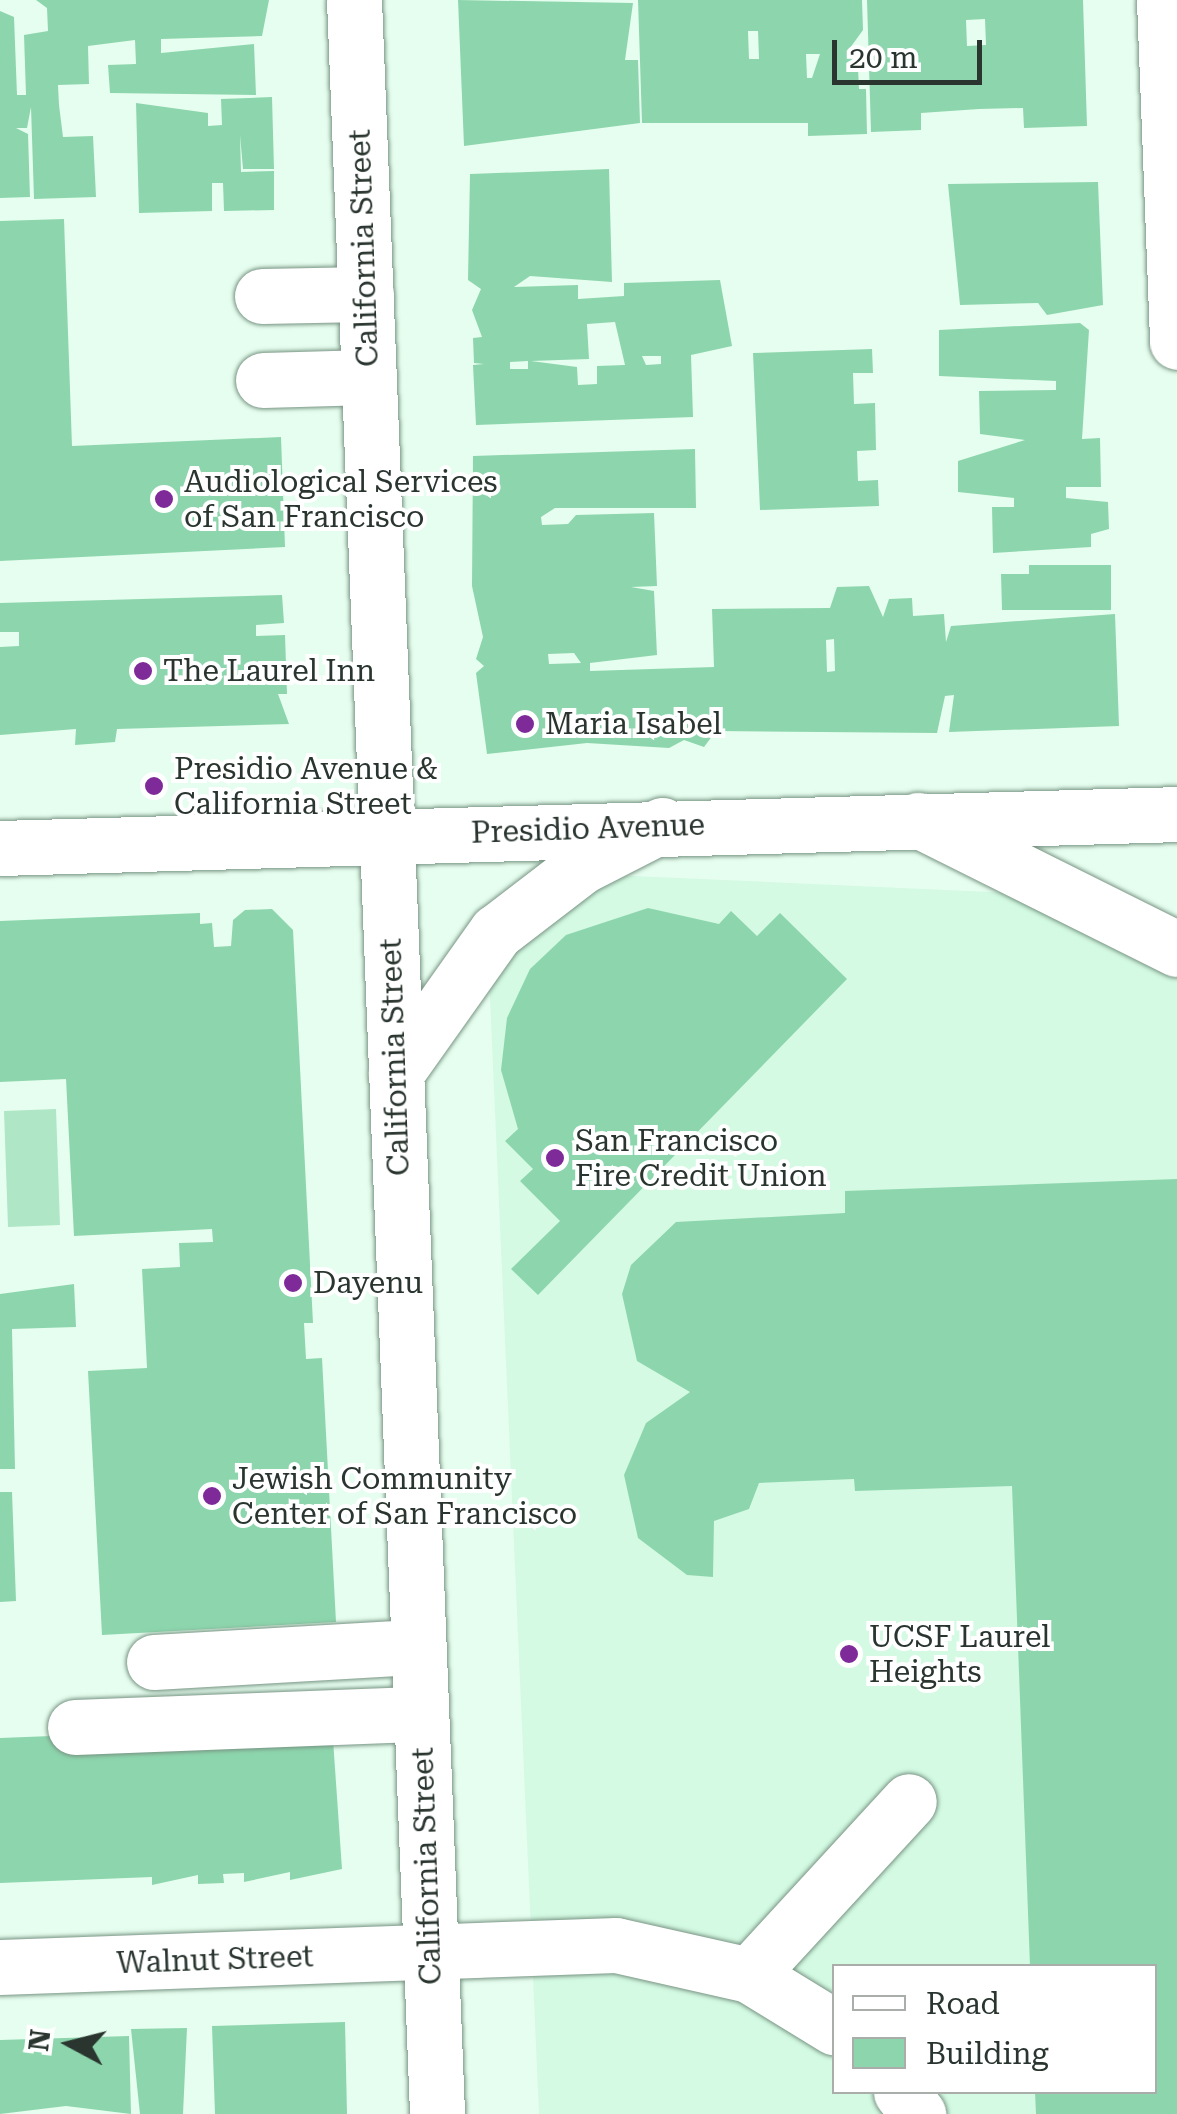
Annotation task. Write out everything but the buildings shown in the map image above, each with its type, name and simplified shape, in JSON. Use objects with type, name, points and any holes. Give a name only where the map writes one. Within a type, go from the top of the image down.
[{"type":"main road","name":"California Street","points":[[354,0],[437,2114]]},
{"type":"main road","points":[[1164,0],[1177,342]]},
{"type":"main road","points":[[262,296],[366,294]]},
{"type":"main road","points":[[263,380],[369,378]]},
{"type":"main road","name":"Presidio Avenue","points":[[0,848],[1177,814]]},
{"type":"main road","points":[[918,820],[1177,949]]},
{"type":"main road","points":[[396,1073],[496,932],[582,866],[662,826]]},
{"type":"main road","points":[[154,1662],[418,1647]]},
{"type":"main road","points":[[75,1727],[421,1714]]},
{"type":"main road","points":[[749,1975],[909,1801]]},
{"type":"main road","name":"Walnut Street","points":[[0,1967],[616,1945],[749,1975],[832,2026]]},
{"type":"main road","points":[[903,2094],[918,2114]]},
{"type":"shaded area","name":"UCSF Laurel Heights","points":[[610,875],[1037,894],[1177,972],[1177,2114],[539,2114],[489,975],[533,918]]},
{"type":"shaded area","points":[[56,1109],[60,1225],[8,1227],[4,1111]]},
{"type":"place","name":"Audiological Services of San Francisco","points":[[164,499]]},
{"type":"place","name":"The Laurel Inn","points":[[143,671]]},
{"type":"place","name":"Maria Isabel","points":[[525,724]]},
{"type":"place","name":"Presidio Avenue & California Street","points":[[154,786]]},
{"type":"place","name":"San Francisco Fire Credit Union","points":[[555,1158]]},
{"type":"place","name":"Dayenu","points":[[293,1283]]},
{"type":"place","name":"Jewish Community Center of San Francisco","points":[[212,1496]]},
{"type":"place","name":"UCSF Laurel Heights","points":[[849,1654]]}]
